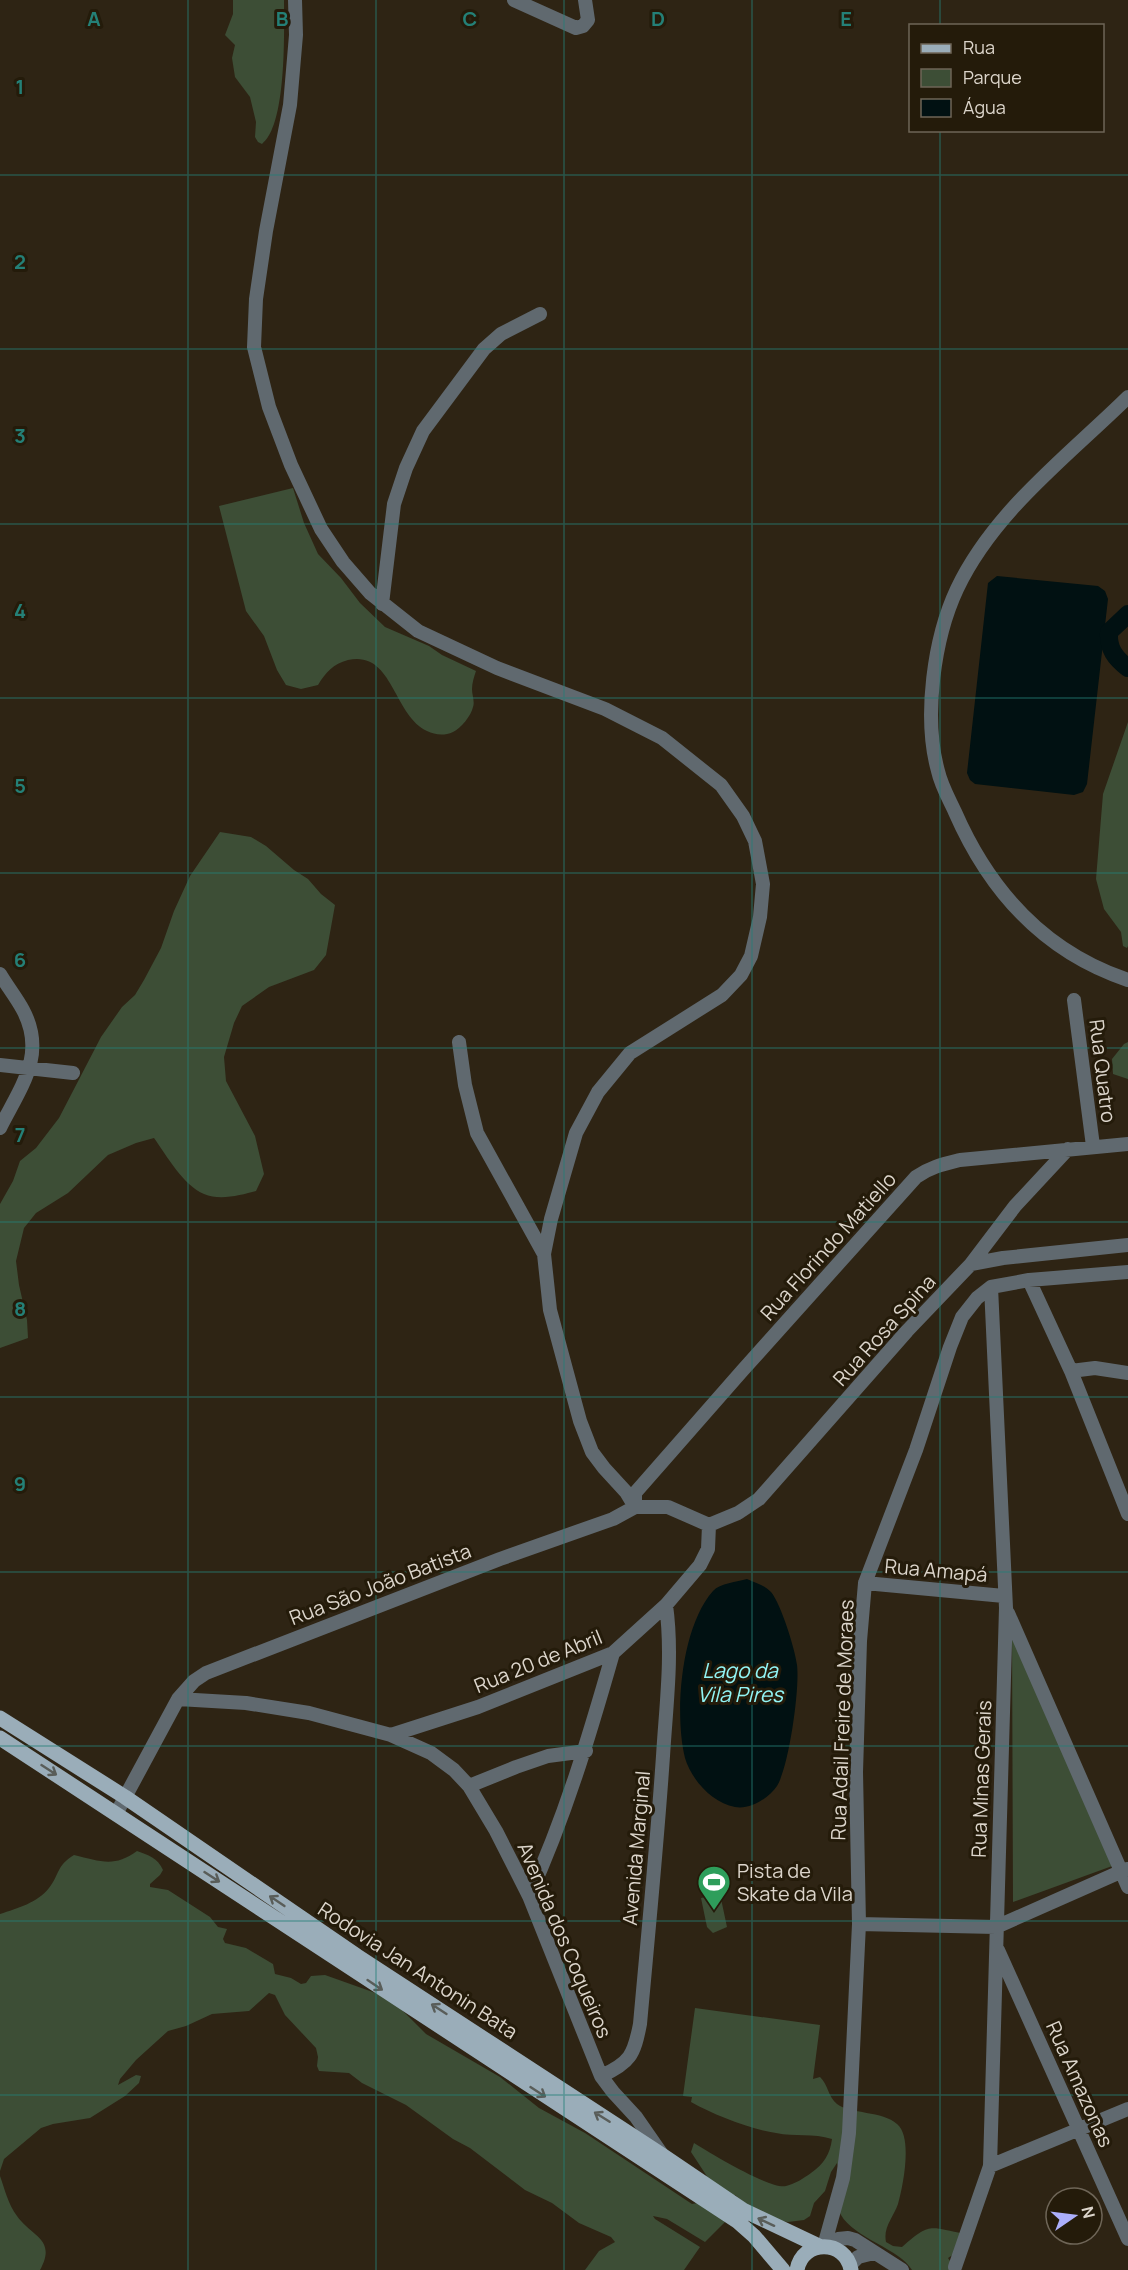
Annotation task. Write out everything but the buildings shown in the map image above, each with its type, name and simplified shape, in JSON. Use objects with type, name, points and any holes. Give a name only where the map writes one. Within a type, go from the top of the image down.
[{"type":"main road","name":"Rodovia Jan Antonin Bata","points":[[0,1718],[125,1797],[357,1956],[743,2210],[825,2247],[840,2251],[851,2268]]},
{"type":"main road","name":"Rodovia Jan Antonin Bata","points":[[0,1738],[737,2221],[754,2236],[783,2270]]},
{"type":"main road","points":[[797,2270],[802,2257],[810,2250],[825,2247]]},
{"type":"street","points":[[295,0],[296,35],[290,105],[266,231],[256,299],[255,347],[269,407],[291,465],[321,529],[343,562],[382,604],[418,631],[497,668],[605,710],[662,738],[721,785],[743,816],[755,841],[763,884],[760,917],[751,956],[741,975],[722,994],[630,1053],[598,1092],[576,1133],[551,1219],[544,1254],[550,1310],[580,1421],[592,1452],[626,1492],[635,1508]]},
{"type":"street","points":[[514,0],[571,27],[580,27],[586,23],[588,15],[585,0]]},
{"type":"street","points":[[382,604],[394,504],[406,468],[423,431],[484,350],[501,334],[540,314]]},
{"type":"street","points":[[1128,397],[1051,470],[1007,516],[977,554],[957,590],[942,632],[934,675],[932,728],[938,771],[953,808],[971,848],[1002,892],[1029,922],[1064,951],[1100,971],[1128,980]]},
{"type":"street","points":[[0,974],[30,1027],[33,1053],[30,1068],[0,1128]]},
{"type":"street","name":"Rua Quatro","points":[[1074,1000],[1093,1146]]},
{"type":"street","points":[[459,1042],[465,1085],[477,1133],[544,1254]]},
{"type":"street","points":[[0,1065],[73,1073]]},
{"type":"street","name":"Rua Florindo Matiello","points":[[635,1508],[635,1493],[916,1177],[938,1165],[960,1160],[1128,1144]]},
{"type":"street","name":"Rua Rosa Spina","points":[[709,1525],[738,1513],[759,1499],[907,1331],[971,1264],[1015,1206],[1068,1149]]},
{"type":"street","points":[[971,1264],[1003,1258],[1128,1245]]},
{"type":"street","points":[[991,1287],[1029,1280],[1128,1272]]},
{"type":"street","points":[[1029,1280],[1071,1371],[1128,1514]]},
{"type":"street","name":"Rua Adail Freire de Moraes","points":[[825,2247],[843,2178],[849,2133],[860,1924],[856,1772],[860,1641],[865,1583],[916,1450],[962,1317],[977,1298],[991,1287]]},
{"type":"street","name":"Rua Minas Gerais","points":[[957,2269],[990,2166],[1005,1602],[991,1287]]},
{"type":"street","points":[[1071,1371],[1095,1368],[1128,1373]]},
{"type":"street","name":"Rua São João Batista","points":[[116,1814],[178,1699],[194,1681],[206,1673],[500,1559],[614,1519],[635,1508],[668,1507],[709,1525]]},
{"type":"street","name":"Rua 20 de Abril","points":[[391,1735],[478,1707],[613,1653],[666,1605],[699,1565],[708,1549],[709,1525]]},
{"type":"street","name":"Rua Amapá","points":[[865,1583],[1005,1602]]},
{"type":"street","points":[[1005,1602],[1125,1870],[1128,1887]]},
{"type":"street","name":"Avenida Marginal","points":[[601,2076],[619,2068],[630,2058],[640,2024],[657,1844],[667,1693],[669,1632],[666,1605]]},
{"type":"street","points":[[529,1896],[566,1810],[586,1751],[613,1653]]},
{"type":"street","name":"Avenida dos Coqueiros","points":[[178,1699],[246,1703],[298,1711],[391,1735],[431,1753],[454,1770],[469,1786],[496,1831],[529,1896],[601,2076],[636,2117],[662,2155]]},
{"type":"street","points":[[469,1786],[540,1759],[586,1751]]},
{"type":"street","points":[[860,1924],[996,1927],[1125,1870]]},
{"type":"street","name":"Rua Amazonas","points":[[996,1945],[1128,2239]]},
{"type":"street","points":[[990,2166],[1128,2109]]},
{"type":"street","points":[[825,2247],[838,2239],[855,2240],[902,2270]]},
{"type":"street","points":[[851,2268],[858,2257],[874,2253]]},
{"type":"green space","points":[[233,0],[284,0],[284,54],[280,98],[270,134],[262,144],[255,137],[256,122],[250,97],[235,77],[232,58],[235,45],[225,35],[233,14]]},
{"type":"green space","points":[[293,488],[304,523],[318,554],[341,578],[360,603],[385,627],[429,646],[442,655],[476,671],[472,687],[474,703],[472,710],[465,721],[453,732],[436,734],[416,723],[384,674],[375,665],[363,660],[348,660],[334,666],[318,685],[301,689],[286,685],[277,670],[264,636],[246,611],[219,506]]},
{"type":"green space","points":[[1128,722],[1127,948],[1123,946],[1121,932],[1104,909],[1096,879],[1103,794]]},
{"type":"green space","points":[[220,832],[251,837],[266,846],[308,879],[335,905],[326,955],[314,970],[269,987],[242,1006],[234,1023],[224,1057],[226,1081],[255,1136],[264,1174],[256,1191],[230,1197],[217,1197],[204,1194],[189,1184],[154,1138],[108,1155],[68,1193],[36,1213],[24,1228],[16,1261],[28,1338],[0,1348],[0,1204],[13,1181],[20,1161],[36,1148],[59,1118],[101,1037],[122,1007],[135,995],[144,980],[161,948],[190,876]]},
{"type":"green space","points":[[1128,1042],[1128,1079],[1113,1074],[1112,1059]]},
{"type":"green space","points":[[1012,1631],[1115,1865],[1013,1902]]},
{"type":"green space","points":[[137,1851],[155,1860],[163,1870],[150,1884],[150,1887],[168,1890],[210,1917],[218,1927],[227,1929],[223,1939],[225,1943],[246,1948],[273,1964],[275,1974],[291,1978],[301,1984],[306,1983],[311,1976],[325,1975],[384,1996],[426,2034],[500,2077],[539,2108],[585,2133],[692,2204],[703,2202],[710,2181],[691,2152],[694,2143],[755,2177],[778,2186],[786,2186],[802,2179],[823,2162],[832,2139],[783,2134],[755,2128],[710,2112],[691,2102],[692,2097],[683,2096],[695,2008],[820,2025],[813,2079],[820,2077],[837,2104],[850,2110],[891,2120],[902,2130],[905,2139],[902,2186],[898,2204],[887,2227],[886,2242],[902,2247],[919,2233],[930,2228],[965,2234],[966,2246],[948,2258],[956,2270],[912,2270],[898,2256],[847,2223],[838,2209],[839,2169],[837,2163],[831,2172],[825,2191],[814,2203],[810,2216],[804,2220],[788,2222],[768,2219],[735,2195],[731,2196],[719,2216],[725,2222],[705,2242],[667,2219],[653,2216],[700,2247],[684,2270],[585,2270],[599,2251],[615,2242],[611,2237],[579,2223],[552,2203],[525,2190],[470,2148],[453,2139],[406,2105],[362,2083],[349,2073],[319,2071],[316,2048],[285,2015],[275,1995],[269,1993],[249,2011],[212,2014],[186,2026],[168,2031],[136,2060],[120,2079],[118,2085],[136,2075],[141,2076],[139,2083],[125,2096],[90,2118],[41,2128],[4,2159],[0,2171],[0,1914],[39,1898],[49,1888],[64,1863],[74,1855],[107,1862],[121,1860]]},
{"type":"green space","name":"Pista de Skate da Vila","points":[[720,1894],[727,1927],[713,1933],[707,1927],[701,1898]]},
{"type":"green space","points":[[0,2176],[14,2211],[44,2245],[45,2260],[40,2270],[0,2270]]},
{"type":"water","points":[[997,576],[1098,586],[1105,591],[1108,599],[1087,784],[1083,792],[1074,795],[975,784],[967,773],[988,583]]},
{"type":"water","name":"Lago da Vila Pires","points":[[747,1579],[766,1588],[775,1598],[791,1638],[796,1658],[797,1691],[786,1762],[777,1786],[764,1799],[753,1805],[735,1807],[718,1801],[704,1789],[688,1766],[682,1739],[681,1695],[687,1648],[702,1607],[716,1588]]},
{"type":"waterway","points":[[1128,614],[1109,632],[1113,653],[1128,668]]},
{"type":"place","name":"Pista de Skate da Vila","points":[[714,1911]]}]
